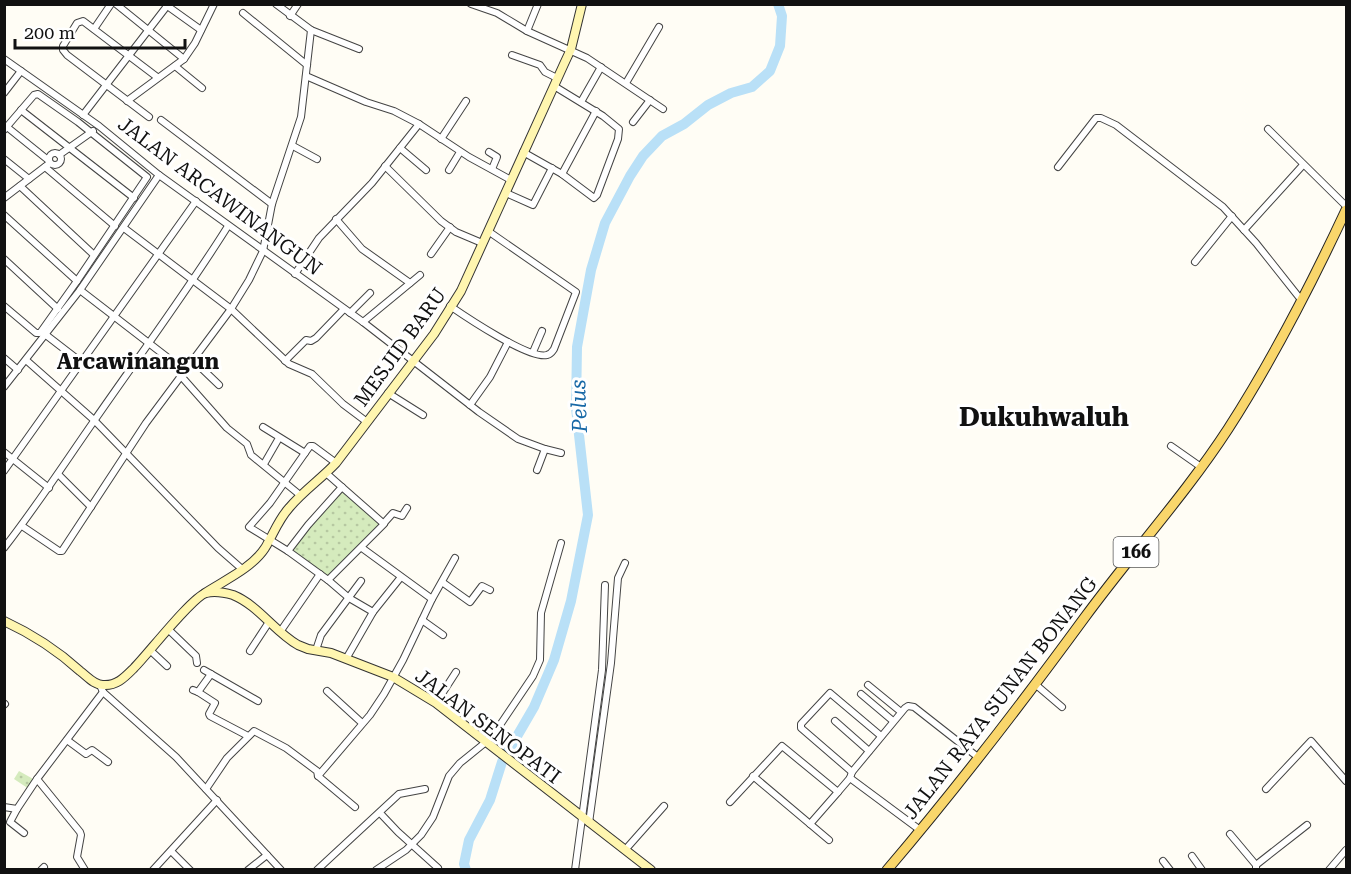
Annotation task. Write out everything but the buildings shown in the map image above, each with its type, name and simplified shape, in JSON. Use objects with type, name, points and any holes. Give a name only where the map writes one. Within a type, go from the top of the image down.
[{"type":"main road","name":"MESJID BARU","points":[[205,593],[258,556],[285,512],[336,462],[434,334],[461,291],[571,49],[582,4]]},
{"type":"main road","name":"JALAN RAYA SUNAN BONANG","points":[[889,869],[979,758],[1201,467],[1228,428],[1302,301],[1347,208]]},
{"type":"main road","points":[[229,577],[232,595]]},
{"type":"main road","name":"JALAN SENOPATI","points":[[205,593],[232,595],[243,600],[298,645],[346,658],[393,677],[436,703],[651,870]]},
{"type":"main road","points":[[4,621],[50,646],[102,688],[120,681],[151,651],[185,609],[205,593]]},
{"type":"street","points":[[94,29],[111,4]]},
{"type":"street","points":[[116,4],[184,59]]},
{"type":"street","points":[[127,101],[184,59],[214,4]]},
{"type":"street","points":[[276,4],[311,30],[359,49]]},
{"type":"street","points":[[290,16],[298,4]]},
{"type":"street","points":[[471,4],[497,13],[527,31],[571,49],[601,66],[663,109]]},
{"type":"street","points":[[527,31],[538,4]]},
{"type":"street","points":[[83,115],[166,5],[201,30]]},
{"type":"street","points":[[243,14],[307,65]]},
{"type":"street","points":[[149,117],[63,50],[78,22],[83,21],[157,77]]},
{"type":"street","points":[[626,83],[659,27]]},
{"type":"street","points":[[22,526],[60,552],[146,423],[194,361],[249,279],[263,251],[272,204],[301,117],[311,30]]},
{"type":"street","points":[[512,55],[540,64],[556,82],[616,125],[620,132],[594,198],[562,174],[523,152]]},
{"type":"street","name":"JALAN ARCAWINANGUN","points":[[4,59],[99,126],[159,175],[363,322],[413,362],[518,439],[561,453]]},
{"type":"street","points":[[175,66],[202,88]]},
{"type":"street","points":[[581,102],[601,66]]},
{"type":"street","points":[[4,93],[21,71]]},
{"type":"street","points":[[306,76],[366,102],[394,111],[511,180]]},
{"type":"street","points":[[4,306],[38,334],[58,309],[94,255],[115,226],[147,179],[92,132],[38,94],[33,95],[6,129],[115,226]]},
{"type":"street","points":[[633,122],[650,100]]},
{"type":"street","points":[[441,139],[466,101]]},
{"type":"street","points":[[21,110],[134,198]]},
{"type":"street","points":[[562,174],[596,111]]},
{"type":"street","points":[[1058,167],[1094,119],[1101,118],[1116,125],[1198,187],[1232,216],[1302,301]]},
{"type":"street","points":[[161,120],[272,204]]},
{"type":"street","points":[[296,274],[319,238],[385,166],[419,124]]},
{"type":"street","points":[[4,198],[48,164],[51,154],[59,155],[99,126]]},
{"type":"street","points":[[1268,129],[1347,208]]},
{"type":"street","points":[[293,146],[316,159]]},
{"type":"street","points":[[400,148],[426,170]]},
{"type":"street","points":[[449,170],[460,152]]},
{"type":"street","points":[[489,152],[497,157],[492,169]]},
{"type":"street","points":[[4,159],[28,179]]},
{"type":"street","points":[[1244,230],[1303,165]]},
{"type":"street","points":[[385,166],[426,207],[456,232],[482,243]]},
{"type":"street","points":[[506,193],[533,205],[552,168]]},
{"type":"street","points":[[4,387],[80,290],[159,175]]},
{"type":"street","points":[[20,186],[94,255]]},
{"type":"street","points":[[4,471],[196,201]]},
{"type":"street","points":[[4,215],[77,281]]},
{"type":"street","points":[[1195,262],[1232,216]]},
{"type":"street","points":[[336,219],[362,249],[410,284]]},
{"type":"street","points":[[4,548],[150,345],[228,226]]},
{"type":"street","points":[[431,254],[450,227]]},
{"type":"street","points":[[124,228],[231,309],[285,361],[294,368],[312,374],[343,404],[367,422]]},
{"type":"street","points":[[450,306],[508,342],[546,356],[554,349],[576,292],[488,231]]},
{"type":"street","points":[[4,259],[58,309]]},
{"type":"street","points":[[363,322],[420,275]]},
{"type":"street","points":[[80,290],[184,373],[227,428],[242,439],[251,455],[300,495]]},
{"type":"street","points":[[285,361],[306,340],[312,341],[369,293]]},
{"type":"street","points":[[533,352],[542,331]]},
{"type":"street","points":[[46,335],[81,362]]},
{"type":"street","points":[[470,405],[490,377],[508,342]]},
{"type":"street","points":[[4,358],[18,370]]},
{"type":"street","points":[[26,360],[94,420],[209,540],[242,569]]},
{"type":"street","points":[[194,361],[219,385]]},
{"type":"street","points":[[388,393],[423,415]]},
{"type":"street","points":[[263,428],[305,453]]},
{"type":"street","points":[[264,464],[279,438]]},
{"type":"street","points":[[336,462],[312,445],[264,510],[249,525],[320,574],[349,598],[373,612]]},
{"type":"street","points":[[1171,446],[1201,467]]},
{"type":"street","points":[[537,470],[545,449]]},
{"type":"street","points":[[4,452],[49,488]]},
{"type":"street","points":[[326,473],[384,523]]},
{"type":"street","points":[[58,474],[91,507]]},
{"type":"street","points":[[288,551],[342,487]]},
{"type":"street","points":[[328,580],[362,548],[393,513],[401,516],[407,508]]},
{"type":"street","points":[[376,870],[411,845],[433,817],[449,776],[482,738],[512,709],[537,667],[541,648],[541,613],[561,543]]},
{"type":"street","points":[[362,548],[432,599]]},
{"type":"street","points":[[318,776],[370,715],[393,677],[455,558]]},
{"type":"street","points":[[575,870],[611,663],[618,578],[625,564]]},
{"type":"street","points":[[280,632],[320,574]]},
{"type":"street","points":[[346,658],[373,612],[400,577]]},
{"type":"street","points":[[316,650],[321,635],[361,581]]},
{"type":"street","points":[[442,582],[470,602],[482,586],[490,590]]},
{"type":"street","points":[[585,820],[603,670],[605,585]]},
{"type":"street","points":[[422,620],[443,634]]},
{"type":"street","points":[[250,651],[269,622]]},
{"type":"street","points":[[169,630],[196,656],[197,663]]},
{"type":"street","points":[[151,651],[167,666]]},
{"type":"street","points":[[204,670],[258,701]]},
{"type":"street","points":[[436,703],[456,672]]},
{"type":"street","points":[[211,675],[195,691],[215,703],[210,716],[248,736]]},
{"type":"street","points":[[1035,684],[1062,707]]},
{"type":"street","points":[[868,685],[901,712]]},
{"type":"street","points":[[24,833],[10,822],[37,779],[102,688],[163,744],[281,870]]},
{"type":"street","points":[[327,692],[362,723]]},
{"type":"street","points":[[881,736],[830,693],[801,724],[801,728],[851,775],[920,830]]},
{"type":"street","points":[[861,694],[893,721]]},
{"type":"street","points":[[810,824],[893,721],[908,706],[917,708],[979,758]]},
{"type":"street","points":[[835,721],[869,751]]},
{"type":"street","points":[[206,789],[227,758],[255,731],[286,748],[317,771],[318,776],[355,807]]},
{"type":"street","points":[[67,740],[86,754],[92,750],[108,762]]},
{"type":"street","points":[[1266,789],[1311,741],[1347,782]]},
{"type":"street","points":[[730,801],[783,746],[838,792]]},
{"type":"street","points":[[753,776],[829,840]]},
{"type":"street","points":[[37,779],[80,832],[76,857],[85,870]]},
{"type":"street","points":[[317,870],[401,793],[425,789]]},
{"type":"street","points":[[153,870],[217,800]]},
{"type":"street","points":[[625,850],[664,806]]},
{"type":"street","points":[[4,807],[17,809]]},
{"type":"street","points":[[380,813],[411,845],[438,868]]},
{"type":"street","points":[[1230,834],[1256,867],[1306,825]]},
{"type":"street","points":[[1329,870],[1347,850]]},
{"type":"street","points":[[171,851],[190,870]]},
{"type":"street","points":[[1192,856],[1203,870]]},
{"type":"street","points":[[248,870],[270,858]]},
{"type":"street","points":[[1163,861],[1170,870]]},
{"type":"green space","points":[[345,486],[377,515],[381,522],[327,577],[289,547]]},
{"type":"green space","points":[[19,771],[35,780],[29,789],[14,779]]},
{"type":"waterway","name":"Pelus","points":[[466,870],[464,864],[469,840],[490,800],[502,762],[534,707],[554,660],[571,601],[588,515],[576,408],[577,347],[591,270],[605,223],[643,156],[662,136],[684,124],[708,105],[731,93],[752,87],[770,71],[780,46],[782,16],[778,4]]},
{"type":"district","name":"Arcawinangun","points":[[138,361]]},
{"type":"district","name":"Dukuhwaluh","points":[[1044,417]]}]
